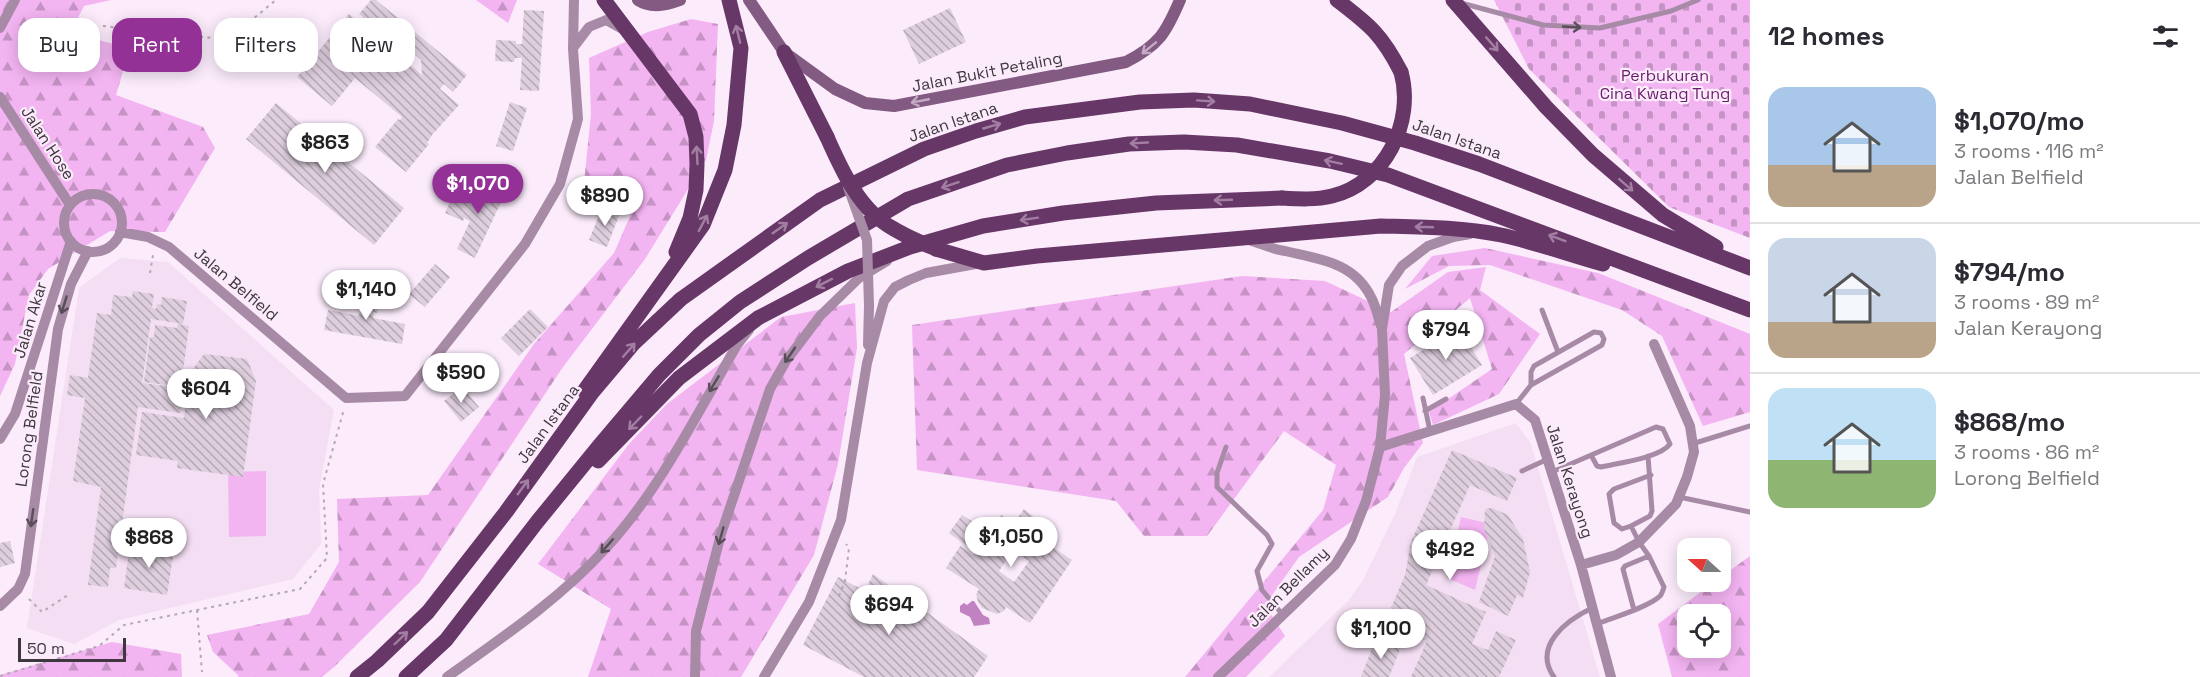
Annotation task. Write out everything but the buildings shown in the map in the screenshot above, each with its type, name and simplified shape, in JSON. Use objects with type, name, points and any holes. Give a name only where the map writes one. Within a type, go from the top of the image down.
[{"type":"main road","points":[[604,0],[690,114],[696,137],[696,190],[690,218],[669,272]]},
{"type":"main road","points":[[638,0],[644,4],[663,5],[680,0]]},
{"type":"main road","points":[[541,463],[594,375],[703,225],[725,170],[734,125],[741,48],[729,0]]},
{"type":"main road","points":[[749,0],[784,52],[841,169],[867,208],[892,228],[936,249],[984,263],[1037,256],[1381,226],[1458,228],[1503,236],[1710,296]]},
{"type":"main road","name":"Jalan Bukit Petaling","points":[[784,52],[835,89],[865,103],[894,106],[1126,62],[1148,51],[1164,33],[1180,0]]},
{"type":"main road","points":[[537,522],[679,378],[758,318],[848,271],[910,247],[983,226],[1063,213],[1156,203],[1308,199],[1333,196],[1352,189],[1381,165],[1393,145],[1402,121],[1406,87],[1389,48],[1372,26],[1337,0]]},
{"type":"main road","points":[[1453,0],[1546,107],[1601,162],[1663,215],[1750,268]]},
{"type":"main road","name":"Jalan Istana","points":[[357,677],[428,612],[591,394],[634,344],[681,299],[819,200],[924,149],[1025,117],[1140,102],[1194,100],[1250,104],[1342,123],[1479,164],[1750,268]]},
{"type":"main road","points":[[406,677],[446,640],[537,522],[659,375],[699,335],[740,302],[808,258],[908,199],[1007,165],[1129,144],[1184,142],[1236,144],[1330,161],[1389,175],[1750,310]]},
{"type":"street","points":[[0,28],[15,0]]},
{"type":"street","points":[[346,398],[405,396],[525,244],[560,184],[578,119],[573,49],[574,0]]},
{"type":"street","points":[[573,49],[588,27],[606,20],[627,32]]},
{"type":"street","name":"Jalan Hose","points":[[0,97],[70,205]]},
{"type":"street","points":[[841,169],[867,240],[869,306],[867,363]]},
{"type":"street","points":[[97,194],[114,203],[120,212],[122,222],[120,232],[111,245],[104,250],[88,252],[71,242],[65,230],[64,221],[70,205],[78,198],[97,194]]},
{"type":"street","name":"Jalan Belfield","points":[[120,232],[148,237],[169,247],[346,398]]},
{"type":"street","name":"Jalan Bellamy","points":[[1218,677],[1335,565],[1351,539],[1366,501],[1380,447],[1385,395],[1382,329],[1389,285],[1402,267],[1428,246],[1453,237],[1481,232]]},
{"type":"street","name":"Jalan Bellamy","points":[[1247,239],[1284,251],[1330,261],[1347,269],[1372,298],[1382,329]]},
{"type":"street","name":"Jalan Akar","points":[[0,439],[15,414],[71,242]]},
{"type":"street","points":[[694,677],[696,631],[721,534],[770,389],[786,361],[820,316],[860,278],[910,247]]},
{"type":"street","name":"Lorong Belfield","points":[[0,606],[18,589],[25,574],[58,329],[71,284],[88,252]]},
{"type":"street","points":[[764,677],[809,602],[839,528],[867,363],[884,301],[895,287],[926,273],[984,263]]},
{"type":"street","points":[[447,677],[574,581],[608,547],[655,483],[737,345],[758,318]]},
{"type":"street","points":[[1581,565],[1616,555],[1639,542],[1676,504],[1692,460],[1694,452],[1690,426],[1654,344]]},
{"type":"street","points":[[1380,447],[1515,404]]},
{"type":"street","name":"Jalan Kerayong","points":[[1515,404],[1535,420],[1581,565],[1611,677]]},
{"type":"lane","points":[[1453,0],[1543,25],[1600,28],[1671,11],[1698,0]]},
{"type":"lane","points":[[1542,310],[1558,352]]},
{"type":"lane","points":[[1515,404],[1532,385],[1602,345],[1604,339],[1601,333],[1594,332],[1534,366],[1531,372],[1532,385]]},
{"type":"lane","points":[[1423,398],[1430,430]]},
{"type":"lane","points":[[1425,411],[1446,399]]},
{"type":"lane","points":[[1692,444],[1750,426]]},
{"type":"lane","points":[[1552,472],[1591,455],[1656,427],[1664,429],[1670,444],[1648,456],[1601,467],[1597,466],[1591,455]]},
{"type":"lane","points":[[1226,447],[1217,473],[1217,488],[1267,535],[1272,544],[1257,571],[1262,590],[1283,615]]},
{"type":"lane","points":[[1648,456],[1651,476],[1652,511],[1650,516],[1622,529],[1614,524],[1609,494],[1614,489],[1651,476]]},
{"type":"lane","points":[[1522,471],[1548,459]]},
{"type":"lane","points":[[1679,497],[1750,512]]},
{"type":"lane","points":[[1596,624],[1634,610],[1660,597],[1664,587],[1649,555],[1631,526]]},
{"type":"lane","points":[[1634,610],[1623,569],[1649,555]]},
{"type":"lane","points":[[1554,677],[1547,662],[1549,645],[1555,633],[1577,615],[1592,608]]},
{"type":"path","points":[[103,26],[212,38],[225,37],[276,0]]},
{"type":"path","points":[[150,273],[153,255]]},
{"type":"path","points":[[0,676],[99,646],[124,626],[300,589],[327,558],[324,484],[346,398]]},
{"type":"path","points":[[839,528],[849,548],[839,596]]},
{"type":"path","points":[[29,599],[42,612],[68,595]]},
{"type":"path","points":[[198,610],[202,672]]},
{"type":"shaded area","points":[[120,258],[168,262],[334,410],[319,489],[321,544],[293,579],[119,620],[74,644],[27,628],[79,288]]},
{"type":"shaded area","points":[[1516,423],[1531,444],[1600,677],[1269,677],[1349,600],[1363,580],[1395,514],[1417,457]]},
{"type":"shaded area","points":[[972,601],[983,615],[989,618],[990,624],[974,626],[970,617],[960,612],[960,606]]},
{"type":"green space","points":[[0,0],[111,0],[84,6],[78,18],[18,18],[18,72],[100,72],[100,40],[112,44],[112,72],[123,72],[116,95],[203,127],[215,148],[165,232],[110,231],[48,269],[29,295],[15,364],[0,396]]},
{"type":"green space","points":[[476,0],[517,0],[508,23]]},
{"type":"green space","name":"Perbukuran Cina Kwang Tung","points":[[1494,0],[1750,0],[1750,238],[1669,207],[1529,69]]},
{"type":"green space","points":[[691,19],[718,24],[714,121],[706,160],[645,259],[563,367],[420,582],[322,677],[237,677],[239,676],[213,652],[207,635],[309,614],[339,562],[337,499],[428,495],[534,344],[614,253],[634,207],[599,187],[584,183],[591,114],[589,58],[648,32]]},
{"type":"green space","points":[[1485,248],[1598,273],[1750,334],[1750,412],[1703,426],[1662,336],[1622,310],[1490,265],[1449,266],[1405,289],[1432,256]]},
{"type":"green space","points":[[1486,267],[1480,290],[1540,334],[1499,394],[1433,425],[1429,412],[1492,369],[1470,298],[1404,354],[1423,443],[1404,468],[1388,497],[1299,557],[1265,605],[1285,636],[1246,677],[1185,677],[1323,510],[1336,465],[1284,431],[1207,536],[1144,536],[1116,501],[917,470],[912,325],[1242,276],[1325,281],[1391,312],[1448,272]]},
{"type":"green space","points":[[855,303],[857,348],[838,464],[814,555],[741,677],[588,677],[611,609],[538,564],[629,444],[667,404],[781,317]]},
{"type":"green space","points":[[266,471],[266,536],[229,537],[228,472]]},
{"type":"green space","points":[[1461,517],[1491,524],[1475,590],[1447,578]]},
{"type":"green space","points":[[1750,556],[1750,677],[1672,677],[1658,624],[1677,610],[1677,658],[1731,658],[1731,604],[1685,604],[1701,592],[1731,592],[1731,570]]},
{"type":"green space","points":[[112,642],[181,654],[182,677],[0,677],[0,675]]}]
